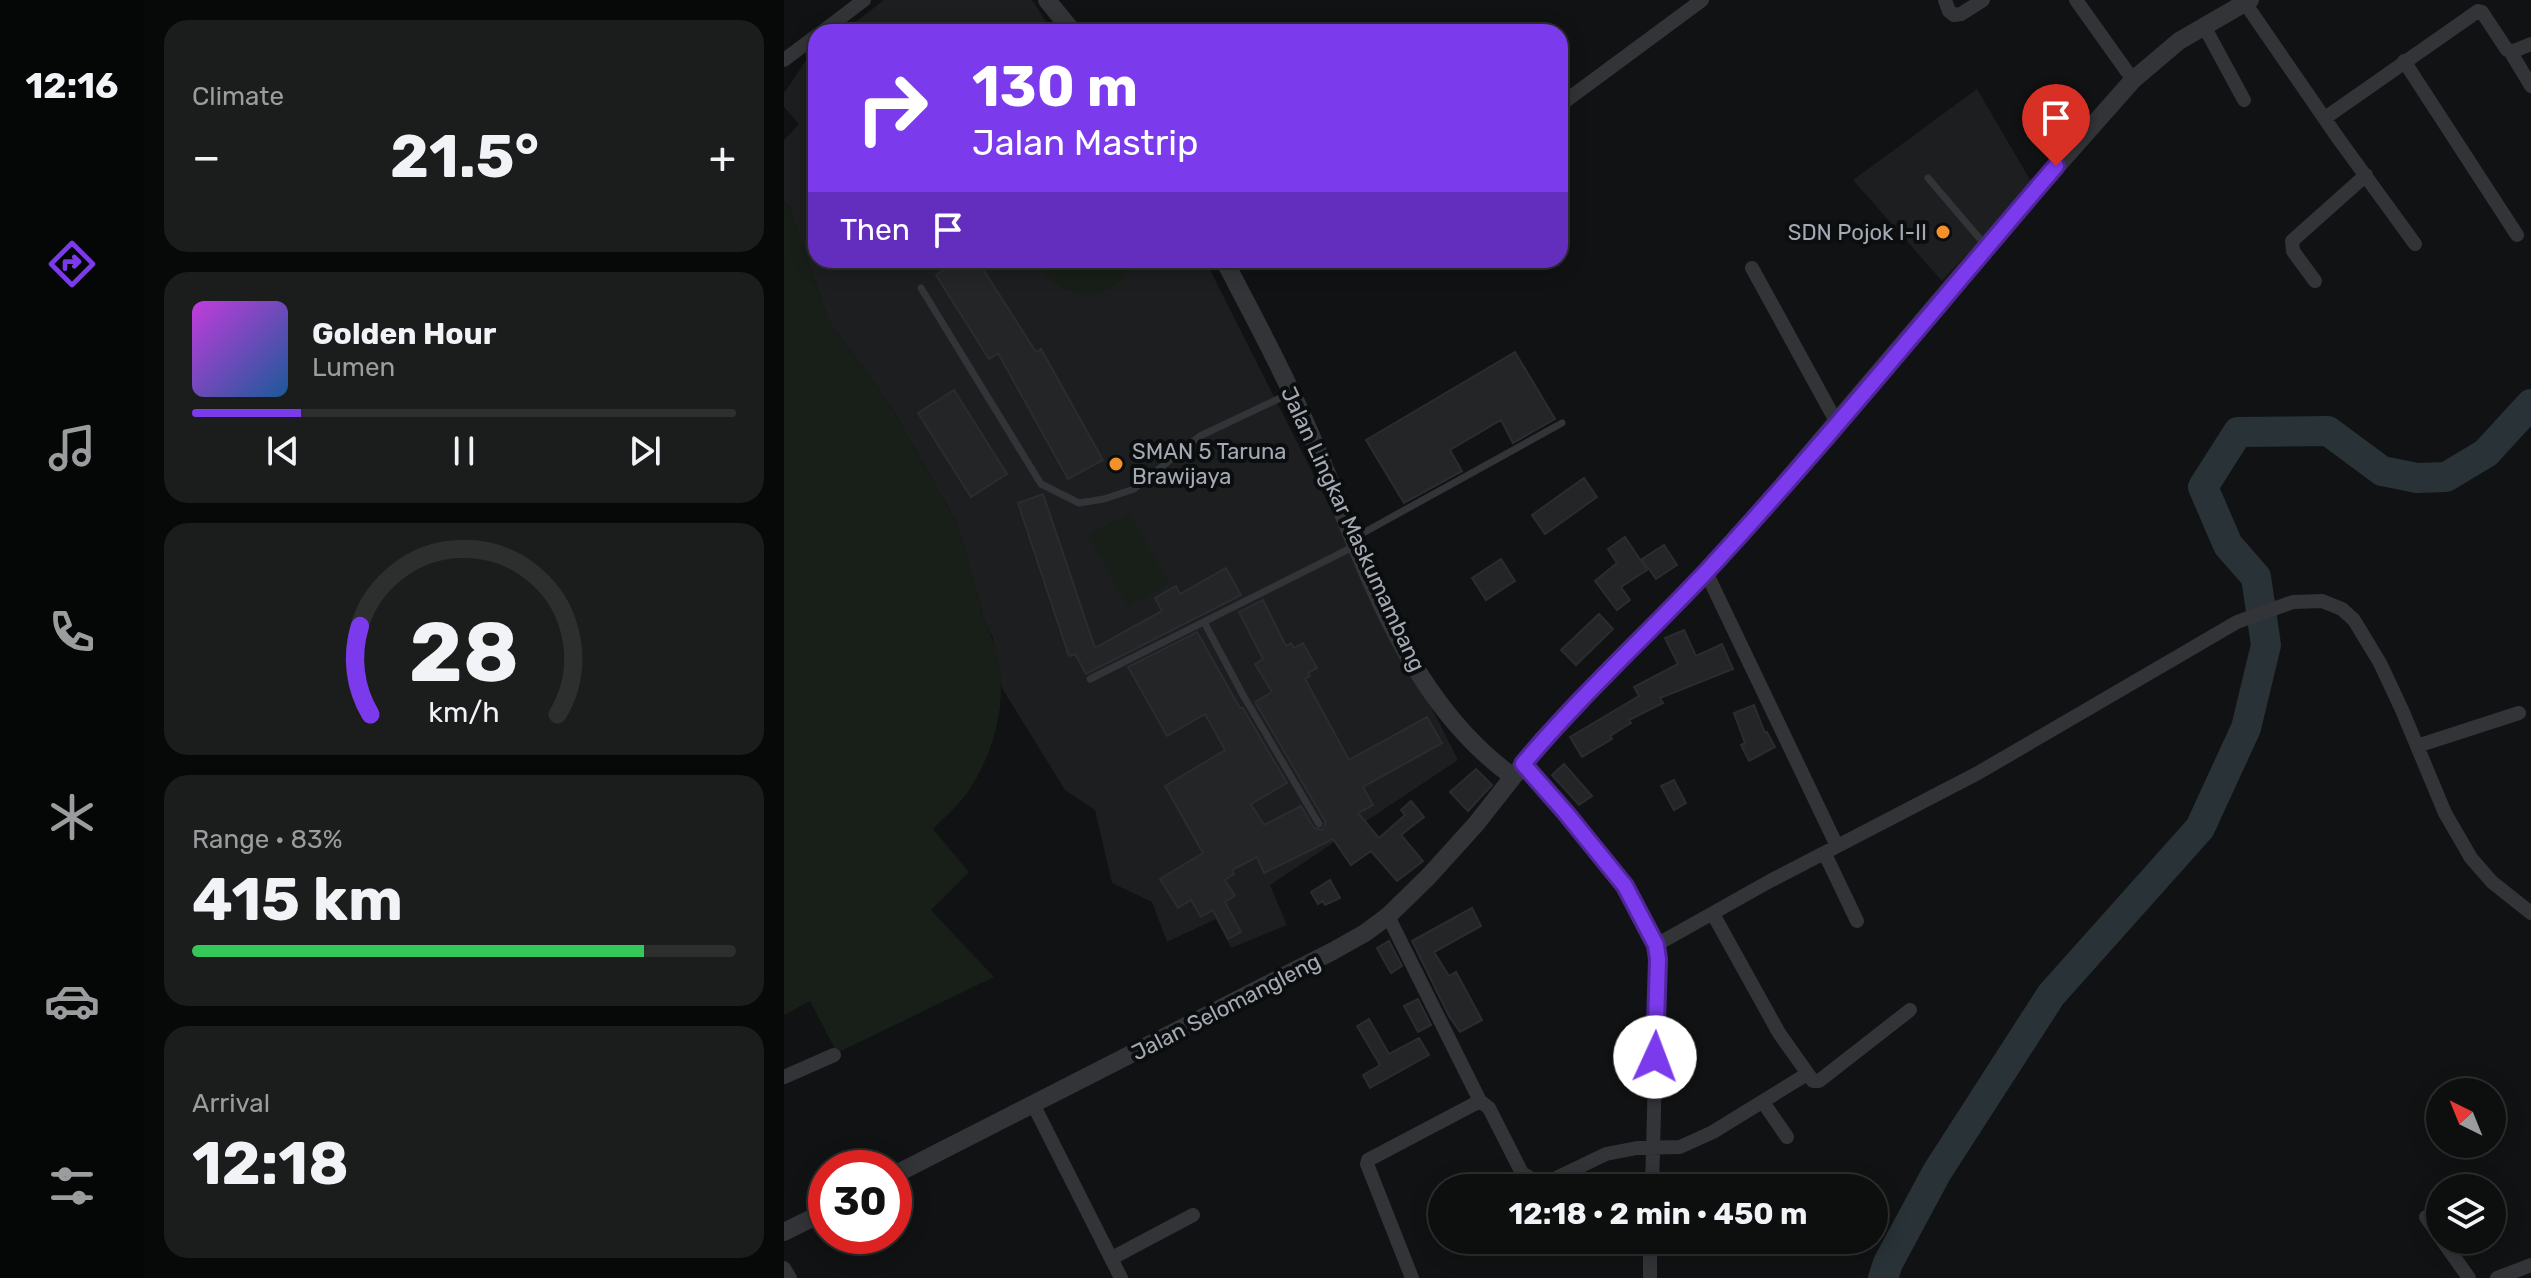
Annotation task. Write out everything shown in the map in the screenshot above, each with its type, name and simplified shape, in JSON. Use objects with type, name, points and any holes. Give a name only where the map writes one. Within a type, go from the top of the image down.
[{"type":"street","points":[[832,24],[864,0]]},
{"type":"street","points":[[1047,0],[1066,24]]},
{"type":"street","points":[[1568,99],[1702,0]]},
{"type":"street","points":[[1945,0],[1954,15],[1983,0]]},
{"type":"street","points":[[2076,0],[2133,80]]},
{"type":"street","points":[[2248,1],[2325,118],[2415,244]]},
{"type":"street","name":"Jalan Selomangleng","points":[[912,1166],[1333,951],[1388,916],[1476,824],[1517,770],[1607,672],[1706,572],[2133,80],[2179,41],[2248,1]]},
{"type":"street","points":[[2325,118],[2478,11],[2482,12],[2510,51],[2531,86]]},
{"type":"street","points":[[2204,26],[2244,100]]},
{"type":"street","points":[[784,60],[808,42]]},
{"type":"street","points":[[2510,51],[2531,44]]},
{"type":"street","points":[[2404,61],[2517,235]]},
{"type":"street","points":[[2315,281],[2293,251],[2292,241],[2366,175]]},
{"type":"street","name":"Jalan Lingkar Maskumambang","points":[[1228,268],[1291,393],[1386,609],[1428,690],[1483,754],[1517,770]]},
{"type":"street","points":[[1752,268],[1837,423]]},
{"type":"street","points":[[1706,572],[1831,850],[1857,921]]},
{"type":"street","points":[[1656,945],[1978,773],[2237,622],[2293,602],[2322,601],[2342,609],[2354,620],[2380,663],[2445,813],[2471,858],[2492,882],[2531,913]]},
{"type":"street","points":[[2417,746],[2519,713]]},
{"type":"street","points":[[1517,770],[1617,874],[1656,945],[1658,959],[1648,1148],[1651,1174]]},
{"type":"street","points":[[1713,914],[1779,1033],[1813,1081],[1819,1081],[1910,1010]]},
{"type":"street","points":[[1388,916],[1480,1101],[1489,1108],[1522,1173],[1533,1180],[1548,1182],[1606,1154],[1680,1147],[1691,1143],[1807,1074]]},
{"type":"street","points":[[784,1077],[834,1055]]},
{"type":"street","points":[[1412,1278],[1368,1160],[1480,1101]]},
{"type":"street","points":[[1763,1102],[1787,1137]]},
{"type":"street","points":[[1034,1106],[1121,1278]]},
{"type":"street","points":[[1112,1258],[1193,1215]]},
{"type":"street","points":[[784,1232],[808,1220]]},
{"type":"street","points":[[1650,1254],[1650,1278]]},
{"type":"street","points":[[2452,1254],[2469,1278]]},
{"type":"street","points":[[2497,1278],[2531,1265]]},
{"type":"street","points":[[784,1268],[790,1278]]},
{"type":"lane","points":[[1928,178],[1986,246]]},
{"type":"lane","points":[[921,288],[1041,484],[1079,503],[1134,489],[1200,436],[1291,393]]},
{"type":"lane","points":[[1090,679],[1355,541],[1562,423]]},
{"type":"lane","points":[[1204,622],[1319,824]]},
{"type":"shaded area","points":[[884,0],[1032,0],[1048,24],[853,24]]},
{"type":"shaded area","name":"SMAN 5 Taruna Brawijaya","points":[[808,60],[808,261],[789,206],[784,202],[784,140],[799,124],[784,107],[784,93]]},
{"type":"shaded area","name":"SDN Pojok I-II","points":[[1977,89],[2032,183],[1942,281],[1853,180]]},
{"type":"shaded area","points":[[784,202],[789,206],[829,322],[890,405],[957,523],[985,623],[994,644],[1001,688],[995,732],[979,774],[963,798],[933,829],[969,872],[931,910],[994,977],[837,1053],[810,1001],[784,1015]]},
{"type":"shaded area","name":"SMAN 5 Taruna Brawijaya","points":[[810,268],[1209,268],[1458,760],[1270,885],[1287,925],[1231,948],[1216,919],[1167,942],[1152,902],[1112,883],[1095,810],[1065,790],[1002,688],[993,638],[985,623],[957,523],[890,405],[829,322]]},
{"type":"shaded area","points":[[1041,268],[1131,268],[1109,288],[1085,294],[1063,287]]},
{"type":"shaded area","points":[[1129,512],[1169,583],[1129,607],[1088,536]]},
{"type":"building","points":[[947,268],[982,268],[1036,352],[1041,349],[1103,460],[1068,479],[998,353],[989,359],[936,275]]},
{"type":"building","points":[[1515,352],[1555,419],[1513,443],[1501,420],[1450,450],[1462,471],[1404,503],[1366,440]]},
{"type":"building","points":[[954,390],[1007,474],[971,497],[918,413]]},
{"type":"building","points":[[1584,478],[1597,497],[1545,534],[1532,515]]},
{"type":"building","points":[[1043,494],[1095,648],[1162,611],[1155,598],[1176,586],[1180,594],[1226,568],[1241,595],[1086,674],[1075,654],[1069,656],[1018,503]]},
{"type":"building","points":[[1625,537],[1647,570],[1621,587],[1630,600],[1617,610],[1595,581],[1617,563],[1608,549]]},
{"type":"building","points":[[1664,545],[1677,565],[1656,579],[1642,559]]},
{"type":"building","points":[[1501,559],[1515,581],[1486,600],[1472,578]]},
{"type":"building","points":[[1263,600],[1286,646],[1291,643],[1294,648],[1303,643],[1317,668],[1305,679],[1349,760],[1427,717],[1442,743],[1363,787],[1373,805],[1358,813],[1379,838],[1405,815],[1401,810],[1411,801],[1424,817],[1401,835],[1423,861],[1397,881],[1371,851],[1351,865],[1333,839],[1264,873],[1257,857],[1232,870],[1234,874],[1225,880],[1235,896],[1225,902],[1241,932],[1228,939],[1213,910],[1201,917],[1191,900],[1178,908],[1160,879],[1203,853],[1165,786],[1225,750],[1205,714],[1167,736],[1128,667],[1197,632],[1287,783],[1251,804],[1264,825],[1301,806],[1314,828],[1322,830],[1325,821],[1255,702],[1272,692],[1255,664],[1263,659],[1239,612]]},
{"type":"building","points":[[1599,614],[1613,629],[1576,665],[1561,650]]},
{"type":"building","points":[[1684,630],[1696,656],[1722,644],[1733,669],[1660,698],[1663,703],[1629,720],[1631,723],[1610,736],[1612,739],[1582,757],[1570,737],[1639,696],[1634,687],[1678,664],[1665,638]]},
{"type":"building","points":[[1754,705],[1765,733],[1775,747],[1749,761],[1741,745],[1745,743],[1734,713]]},
{"type":"building","points":[[1564,764],[1592,796],[1579,805],[1552,775]]},
{"type":"building","points":[[1476,769],[1492,785],[1468,811],[1450,792]]},
{"type":"building","points":[[1674,780],[1686,803],[1674,810],[1661,786]]},
{"type":"building","points":[[1330,880],[1340,898],[1325,905],[1323,901],[1318,904],[1311,892]]},
{"type":"building","points":[[1472,908],[1481,926],[1434,952],[1449,976],[1456,972],[1482,1020],[1460,1032],[1412,941]]},
{"type":"building","points":[[1389,941],[1402,966],[1391,973],[1377,948]]},
{"type":"building","points":[[1418,999],[1431,1025],[1418,1032],[1404,1006]]},
{"type":"building","points":[[1369,1019],[1389,1054],[1419,1038],[1429,1055],[1370,1088],[1363,1075],[1380,1065],[1357,1026]]},
{"type":"waterway","points":[[1883,1278],[1937,1172],[2051,995],[2200,828],[2246,728],[2266,645],[2256,577],[2228,545],[2203,487],[2238,432],[2328,431],[2382,471],[2417,478],[2446,477],[2486,453],[2531,404]]},
{"type":"place","name":"SDN Pojok I-II","points":[[1943,232]]},
{"type":"place","name":"SMAN 5 Taruna Brawijaya","points":[[1116,464]]},
{"type":"route","points":[[1655,1057],[1656,945],[1625,886],[1523,764],[1542,740],[1706,572],[2056,166]]}]
